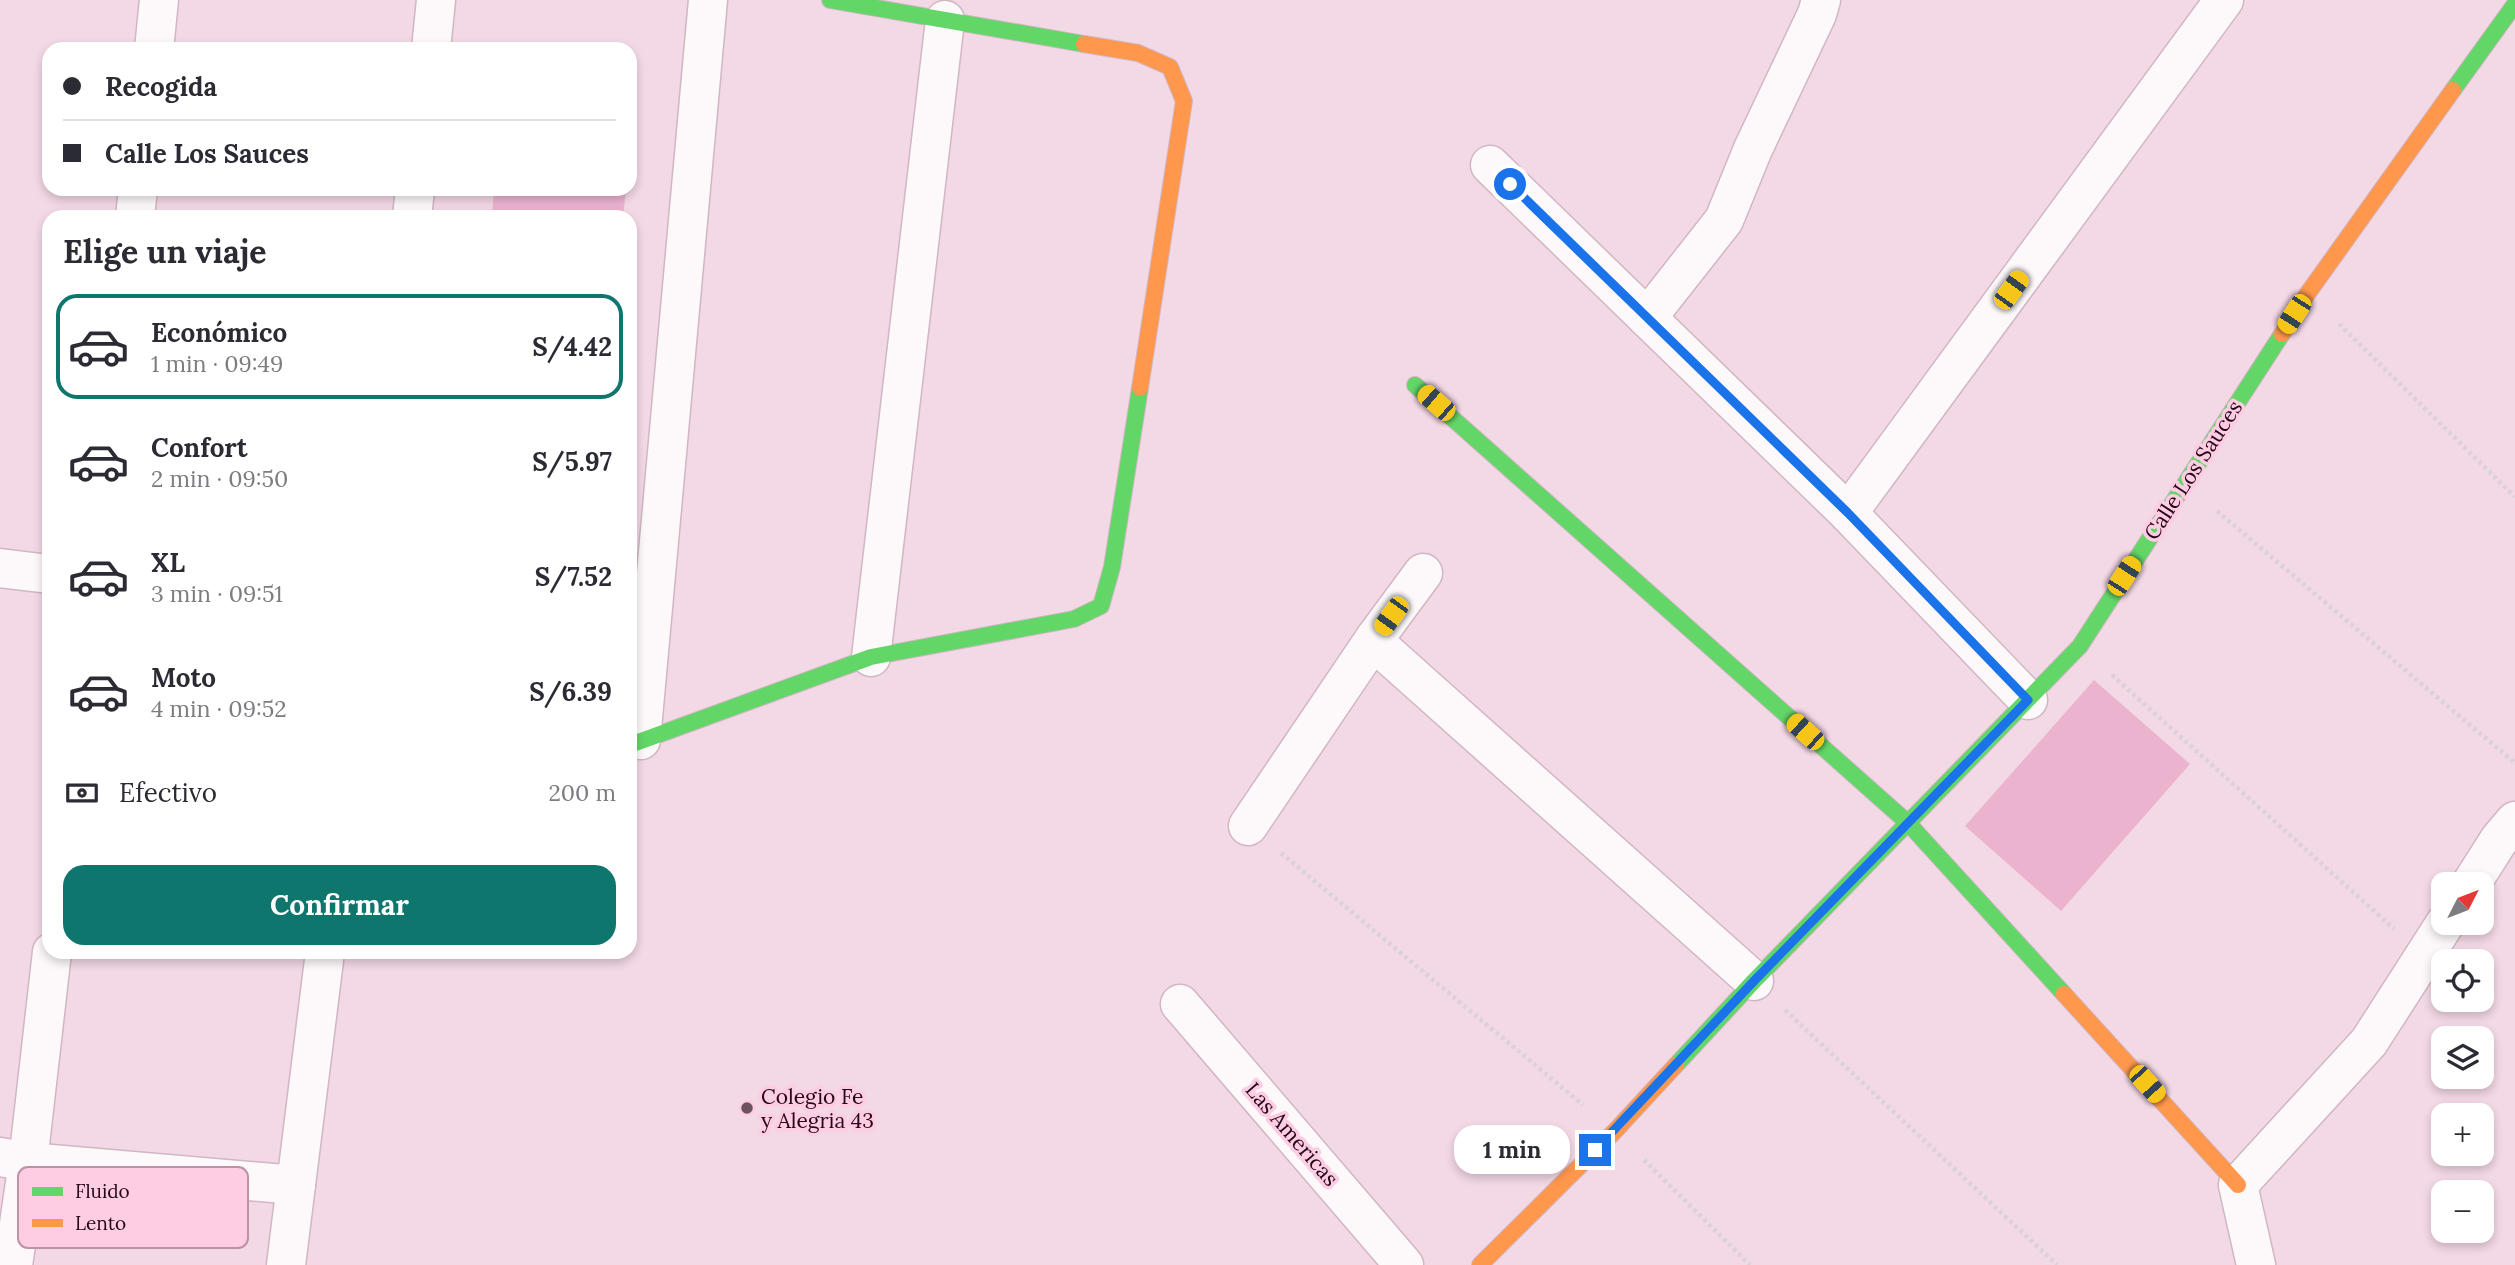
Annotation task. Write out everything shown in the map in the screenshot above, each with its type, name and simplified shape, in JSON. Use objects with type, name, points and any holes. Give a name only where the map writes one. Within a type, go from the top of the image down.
[{"type":"street","points":[[155,42],[159,0]]},
{"type":"street","points":[[432,42],[436,0]]},
{"type":"street","points":[[637,733],[708,0]]},
{"type":"street","points":[[637,743],[871,657],[1074,620],[1101,606],[1112,567],[1184,101],[1170,67],[1138,53],[830,0]]},
{"type":"street","points":[[1647,318],[1724,220],[1753,149],[1817,14],[1821,0]]},
{"type":"street","points":[[1848,513],[2224,0]]},
{"type":"street","name":"Calle Los Sauces","points":[[1480,1265],[1615,1131],[1754,981],[2080,646],[2308,293],[2515,4]]},
{"type":"street","points":[[871,657],[945,20]]},
{"type":"street","points":[[1490,165],[1848,513],[2028,700]]},
{"type":"street","points":[[1415,385],[1908,823],[2238,1185],[2256,1265]]},
{"type":"street","points":[[0,568],[42,573]]},
{"type":"street","points":[[1248,826],[1375,638],[1423,573]]},
{"type":"street","points":[[1375,638],[1382,649],[1754,981]]},
{"type":"street","points":[[2479,872],[2515,821]]},
{"type":"street","points":[[2238,1185],[2369,1042],[2438,935]]},
{"type":"street","points":[[13,1265],[14,1160],[51,959]]},
{"type":"street","points":[[286,1265],[324,959]]},
{"type":"street","name":"Las Americas","points":[[1180,1004],[1404,1265]]},
{"type":"street","points":[[14,1160],[93,1167]]},
{"type":"street","points":[[248,1181],[296,1185]]},
{"type":"path","points":[[2308,293],[2515,497]]},
{"type":"path","points":[[2184,483],[2515,763]]},
{"type":"path","points":[[2080,646],[2424,956]]},
{"type":"path","points":[[1248,826],[1615,1131],[1750,1265]]},
{"type":"path","points":[[1754,981],[2057,1265]]},
{"type":"shaded area","points":[[494,196],[625,196],[624,210],[492,210]]},
{"type":"shaded area","points":[[2094,680],[2190,764],[2061,911],[1965,826]]},
{"type":"traffic: fast","points":[[830,0],[1084,44]]},
{"type":"traffic: fast","points":[[2453,90],[2515,4]]},
{"type":"traffic: fast","points":[[1676,1065],[1754,981],[2080,646],[2282,334]]},
{"type":"traffic: fast","points":[[1415,385],[1908,823],[2064,994]]},
{"type":"traffic: fast","points":[[637,742],[871,657],[1074,619],[1101,606],[1112,567],[1140,388]]},
{"type":"traffic: slow","points":[[1084,44],[1138,53],[1170,67],[1184,101],[1140,388]]},
{"type":"traffic: slow","points":[[2282,334],[2308,293],[2453,90]]},
{"type":"traffic: slow","points":[[2064,994],[2238,1185]]},
{"type":"traffic: slow","points":[[1480,1265],[1615,1131],[1676,1065]]},
{"type":"place","name":"Colegio Fe y Alegria 43","points":[[747,1108]]},
{"type":"route","points":[[1510,184],[1848,513],[2028,700],[1754,981],[1595,1150]]}]
